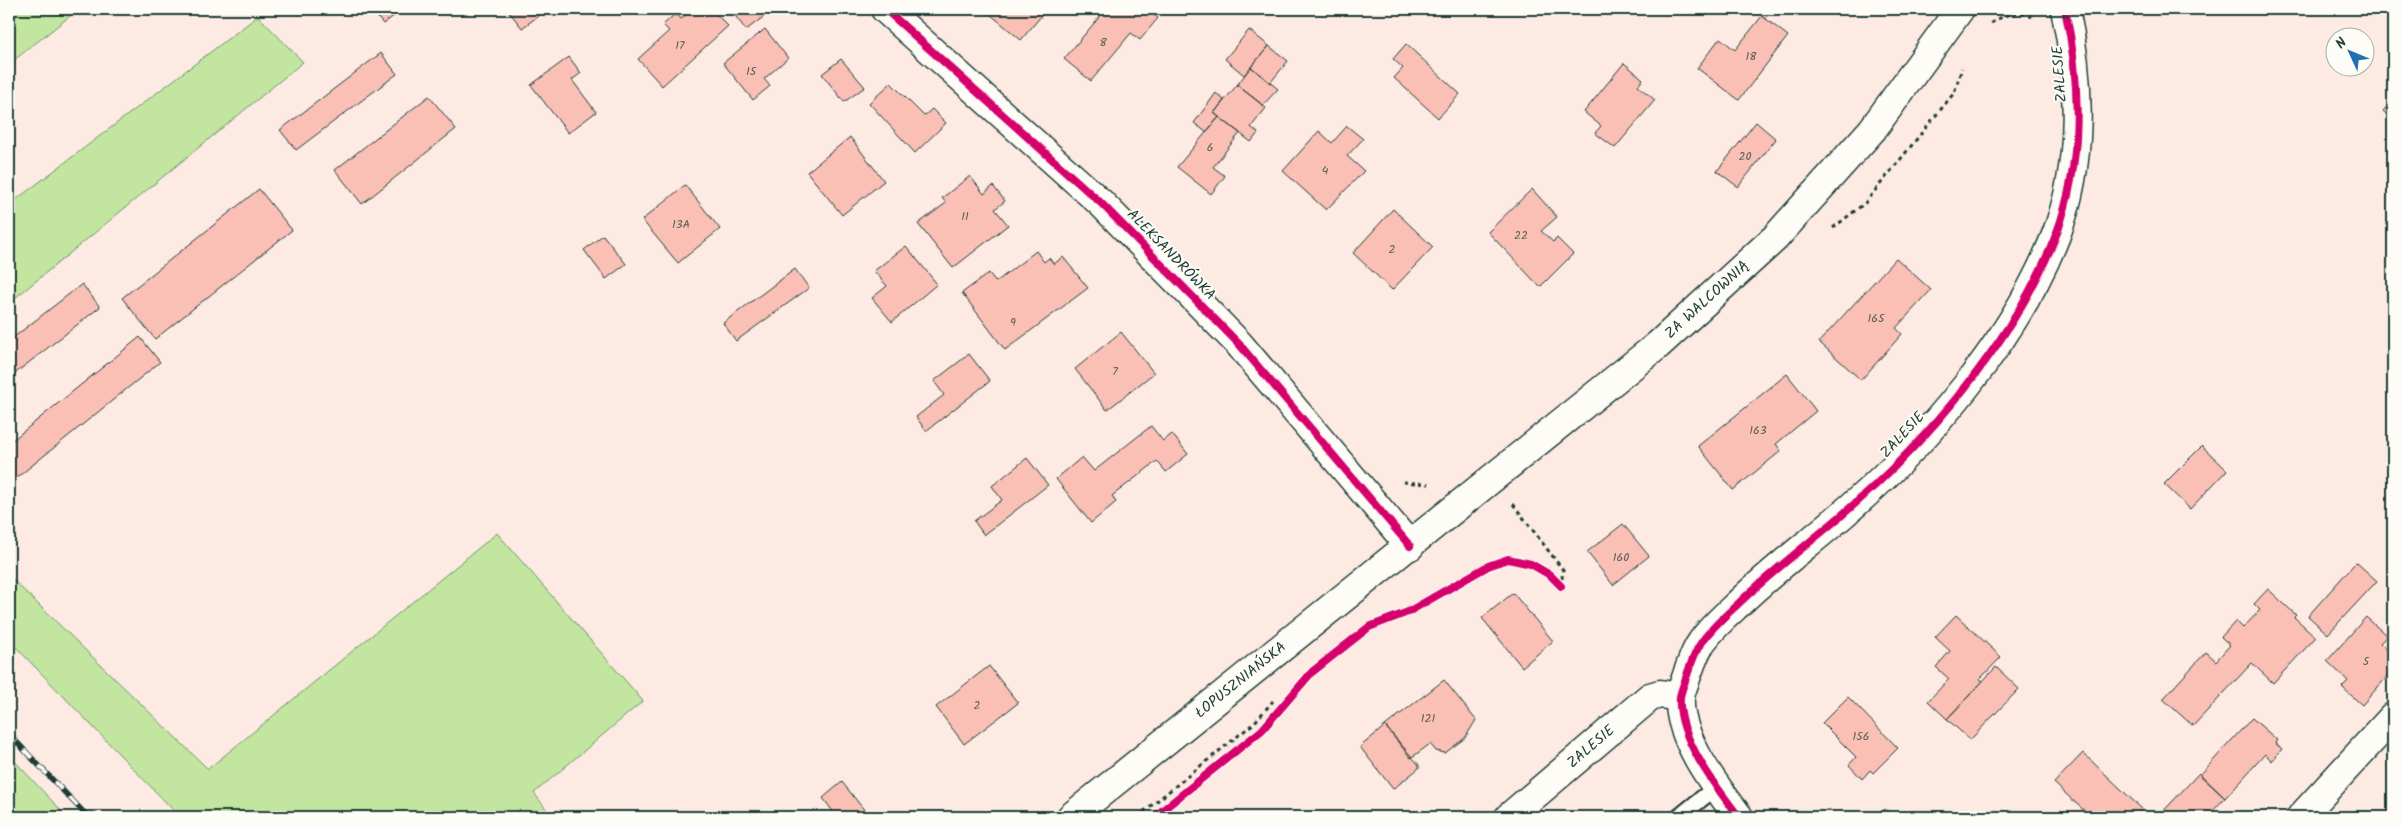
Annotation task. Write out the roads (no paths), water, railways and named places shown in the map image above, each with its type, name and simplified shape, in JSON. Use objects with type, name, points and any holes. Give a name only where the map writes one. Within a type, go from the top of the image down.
[{"type":"street","name":"ALEKSANDRÓWKA","points":[[885,9],[1101,203],[1239,344],[1410,546]]},
{"type":"street","name":"ZA WALCOWNIĄ","points":[[1410,546],[1658,345],[1774,238],[1872,130],[1960,9]]},
{"type":"street","name":"ZALESIE","points":[[1739,817],[1716,787],[1697,755],[1685,728],[1680,697],[1700,644],[1713,627],[1766,577],[1844,514],[1887,472],[1966,387],[2012,320],[2036,278],[2056,234],[2067,195],[2074,156],[2077,100],[2073,46],[2065,9]]},
{"type":"street","name":"ŁOPUSZNIAŃSKA","points":[[1071,817],[1410,546]]},
{"type":"street","name":"ZALESIE","points":[[1509,817],[1650,697],[1660,694],[1680,697]]},
{"type":"street","points":[[2302,817],[2393,717]]},
{"type":"lane","points":[[1679,817],[1716,787]]},
{"type":"railway","points":[[9,734],[88,817]]}]
